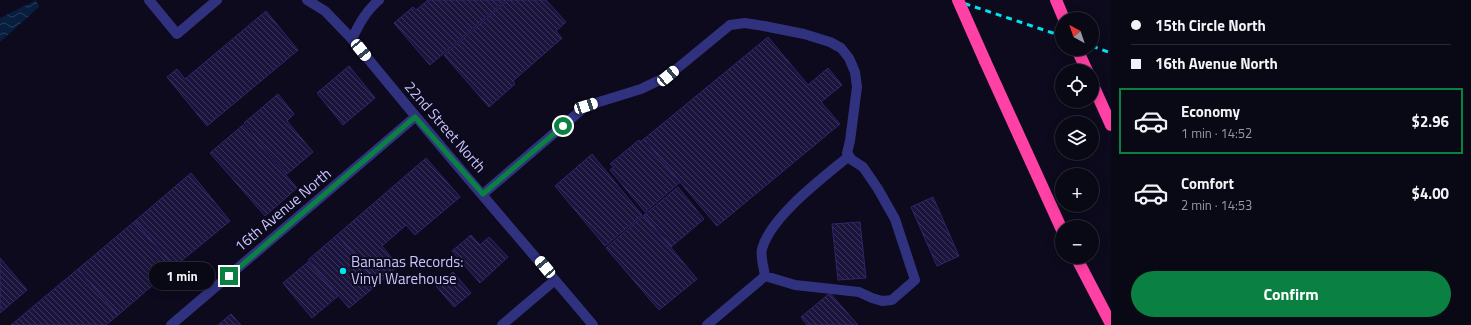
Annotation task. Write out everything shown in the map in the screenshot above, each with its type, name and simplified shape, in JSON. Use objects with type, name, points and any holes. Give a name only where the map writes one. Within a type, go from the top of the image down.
[{"type":"highway","points":[[958,0],[1057,220]]},
{"type":"highway","points":[[1056,0],[1061,12]]},
{"type":"highway","points":[[1099,100],[1111,125]]},
{"type":"highway","points":[[1080,264],[1111,324]]},
{"type":"street","points":[[149,0],[178,34],[217,0]]},
{"type":"street","name":"22nd Street North","points":[[308,0],[324,11],[352,39],[415,117],[483,194],[593,325]]},
{"type":"street","points":[[352,39],[362,19],[371,7],[379,0]]},
{"type":"street","points":[[483,194],[586,106],[641,89],[668,76],[730,25],[745,23],[798,32],[830,42],[841,48],[849,58],[855,72],[857,87],[847,153],[852,160],[863,167],[878,189],[895,219],[915,280],[892,300],[882,301],[859,292],[796,285],[765,276]]},
{"type":"street","name":"16th Avenue North","points":[[171,325],[415,117]]},
{"type":"street","points":[[765,276],[762,250],[770,232],[783,214],[849,156]]},
{"type":"street","points":[[707,325],[765,276]]},
{"type":"street","points":[[502,325],[555,280]]},
{"type":"water","points":[[36,0],[39,7],[0,42],[0,18]]},
{"type":"building","points":[[428,0],[506,0],[430,65],[394,23],[413,7],[416,10]]},
{"type":"building","points":[[508,0],[546,0],[566,22],[556,31],[562,38],[513,81],[515,84],[489,107],[444,55]]},
{"type":"building","points":[[266,11],[298,50],[207,126],[167,77],[177,69],[185,79]]},
{"type":"building","points":[[768,37],[808,85],[828,68],[842,85],[821,102],[840,124],[717,226],[644,139]]},
{"type":"building","points":[[349,66],[375,98],[343,125],[317,93]]},
{"type":"building","points":[[278,94],[294,114],[287,121],[313,152],[287,174],[244,123]]},
{"type":"building","points":[[243,125],[297,188],[265,216],[210,153]]},
{"type":"building","points":[[644,139],[680,182],[645,212],[610,170],[614,167],[610,164],[639,140],[640,142]]},
{"type":"building","points":[[592,154],[642,215],[605,246],[555,186]]},
{"type":"building","points":[[426,158],[460,197],[415,235],[406,225],[382,246],[398,266],[379,283],[337,235]]},
{"type":"building","points":[[191,173],[230,221],[174,267],[135,221]]},
{"type":"building","points":[[678,187],[704,219],[671,247],[644,215]]},
{"type":"building","points":[[933,197],[959,256],[937,266],[911,207]]},
{"type":"building","points":[[644,215],[697,279],[659,310],[606,248]]},
{"type":"building","points":[[135,221],[174,267],[118,315],[78,269]]},
{"type":"building","points":[[860,222],[866,278],[838,280],[832,224]]},
{"type":"building","name":"Bananas Records: Vinyl Warehouse","points":[[337,235],[379,283],[349,308],[308,260]]},
{"type":"building","points":[[471,235],[480,245],[489,237],[508,257],[480,283],[452,251]]},
{"type":"building","points":[[0,258],[27,290],[0,313]]},
{"type":"building","points":[[308,262],[338,296],[312,318],[283,283]]},
{"type":"building","points":[[78,269],[118,315],[106,325],[11,325]]},
{"type":"building","points":[[453,272],[471,293],[454,307],[436,286]]},
{"type":"building","points":[[830,293],[858,325],[807,325],[801,317]]},
{"type":"building","points":[[231,314],[241,325],[218,325]]},
{"type":"railway","points":[[954,0],[1055,34]]},
{"type":"railway","points":[[1099,49],[1111,53]]},
{"type":"place","name":"Bananas Records: Vinyl Warehouse","points":[[343,271]]},
{"type":"route","points":[[229,276],[415,117],[483,194],[563,126]]}]
